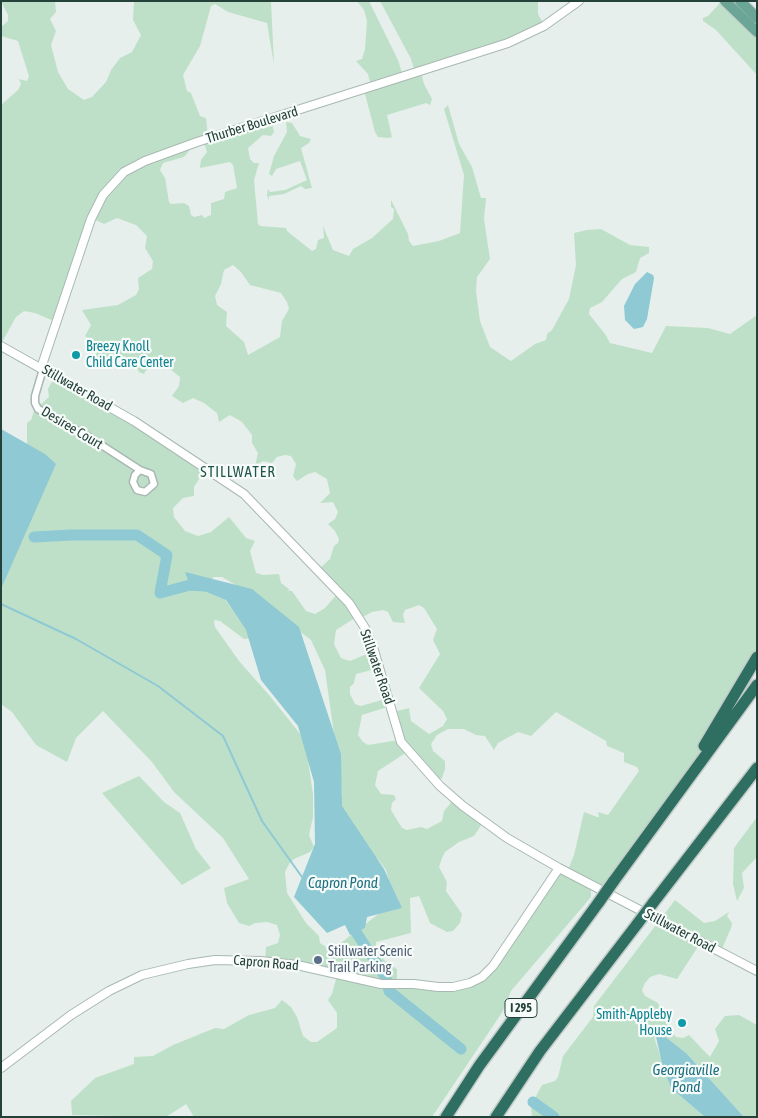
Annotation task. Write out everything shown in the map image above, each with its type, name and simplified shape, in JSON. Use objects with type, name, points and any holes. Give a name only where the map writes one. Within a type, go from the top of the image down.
[{"type":"highway","points":[[662,814],[757,657]]},
{"type":"highway","name":"I 295","points":[[446,1117],[479,1066],[757,685]]},
{"type":"highway","points":[[496,1117],[540,1051],[757,768]]},
{"type":"main road","points":[[725,1],[757,32]]},
{"type":"main road","points":[[740,1],[757,18]]},
{"type":"street","name":"Thurber Boulevard","points":[[42,368],[91,219],[103,195],[124,172],[145,160],[197,142],[508,43],[544,26],[578,1]]},
{"type":"street","name":"Stillwater Road","points":[[1,346],[134,421],[244,494],[344,597],[358,616],[373,647],[389,694],[398,736],[410,754],[440,786],[478,818],[507,838],[559,868],[757,971]]},
{"type":"street","name":"Desiree Court","points":[[42,368],[35,396],[35,404],[38,409],[140,470]]},
{"type":"street","name":"Capron Road","points":[[1,1068],[71,1015],[109,991],[135,978],[165,969],[215,960],[261,960],[297,965],[381,984],[453,987],[470,983],[482,977],[493,966],[559,868]]},
{"type":"green space","points":[[1,1],[55,1],[56,12],[50,19],[56,31],[51,45],[58,72],[68,89],[84,100],[92,97],[106,82],[111,70],[120,58],[132,52],[141,35],[133,20],[134,1],[271,1],[274,65],[267,23],[228,12],[215,4],[211,6],[200,46],[183,75],[187,91],[191,93],[200,116],[206,118],[208,137],[271,119],[274,132],[271,136],[263,135],[248,148],[250,159],[254,163],[259,163],[254,180],[258,224],[260,226],[286,228],[287,231],[312,251],[316,249],[318,240],[324,238],[323,226],[333,250],[349,256],[353,249],[372,238],[393,219],[394,209],[391,207],[391,200],[413,246],[439,241],[460,233],[464,175],[444,109],[448,105],[459,144],[472,167],[481,198],[486,198],[484,219],[490,259],[477,277],[476,291],[480,321],[490,347],[511,361],[535,344],[546,340],[547,334],[552,330],[569,299],[576,265],[574,233],[587,230],[601,229],[630,245],[649,247],[649,253],[640,258],[636,272],[622,279],[602,302],[590,308],[589,314],[610,343],[652,353],[666,326],[708,328],[730,334],[757,315],[757,657],[678,788],[607,890],[591,885],[591,897],[511,991],[503,1011],[432,1117],[194,1117],[186,1104],[166,1117],[72,1115],[71,1101],[95,1078],[134,1064],[134,1057],[153,1056],[173,1045],[215,1028],[224,1029],[249,1015],[275,1008],[282,1000],[291,1007],[297,1017],[303,1036],[311,1042],[317,1042],[337,1028],[337,1013],[328,1000],[332,994],[336,979],[307,969],[265,963],[266,947],[278,943],[280,935],[277,925],[267,922],[255,923],[249,926],[239,923],[227,903],[224,888],[249,879],[223,838],[174,792],[152,762],[103,711],[76,738],[67,762],[36,745],[12,712],[1,704],[1,585],[27,449],[27,423],[31,420],[38,399],[39,406],[49,397],[48,389],[55,376],[206,468],[194,487],[194,496],[183,498],[173,508],[174,517],[185,531],[198,536],[211,532],[229,517],[246,538],[255,541],[250,551],[256,573],[263,575],[279,574],[281,583],[290,590],[287,591],[292,591],[306,611],[315,614],[325,608],[339,592],[318,570],[330,559],[334,546],[338,543],[339,539],[335,531],[328,524],[335,519],[338,512],[333,502],[320,503],[330,493],[327,479],[315,472],[297,481],[293,476],[296,464],[291,456],[277,457],[272,463],[263,461],[255,466],[258,453],[252,443],[252,435],[242,422],[230,415],[219,422],[217,413],[204,403],[193,398],[183,403],[172,396],[179,386],[180,377],[161,362],[151,362],[144,374],[139,372],[133,361],[120,355],[114,354],[105,363],[96,362],[94,359],[99,347],[85,336],[91,325],[82,310],[118,305],[136,295],[139,289],[138,278],[152,269],[153,261],[145,248],[147,236],[136,225],[117,218],[104,224],[91,218],[56,322],[35,313],[24,311],[16,317],[1,344],[1,105],[18,90],[21,84],[19,79],[27,81],[29,76],[18,41],[1,36],[1,27],[8,21],[8,15]],"holes":[[[203,140],[207,152],[201,160],[200,168],[230,162],[233,165],[237,188],[225,192],[224,199],[211,203],[211,215],[204,218],[202,215],[194,217],[191,215],[189,206],[184,203],[171,204],[169,202],[165,178],[160,170],[163,163],[184,157],[189,151],[187,145]],[[233,265],[241,272],[250,285],[281,293],[289,309],[282,321],[280,337],[248,355],[244,342],[226,326],[227,312],[217,305],[215,296],[221,284],[224,270]],[[213,577],[222,577],[242,589],[311,640],[325,670],[342,791],[337,827],[377,858],[386,870],[398,899],[333,949],[329,949],[320,943],[319,936],[306,923],[287,893],[285,872],[289,864],[294,859],[310,852],[314,847],[309,835],[313,817],[313,794],[305,740],[239,661],[215,627],[214,620],[220,621],[244,639],[252,638],[212,581]],[[419,605],[424,608],[437,629],[433,640],[440,654],[419,688],[443,711],[447,719],[443,726],[429,734],[411,721],[409,708],[393,712],[399,740],[368,745],[358,735],[362,715],[391,706],[389,698],[361,706],[355,704],[350,694],[350,687],[354,683],[356,674],[379,668],[374,651],[350,661],[341,658],[334,644],[336,630],[358,616],[361,618],[372,612],[383,610],[388,612],[393,622],[405,623],[403,615],[405,610]],[[556,712],[606,741],[607,746],[624,753],[624,762],[637,767],[639,771],[608,815],[598,812],[599,817],[597,817],[584,812],[574,855],[568,870],[562,871],[481,976],[448,986],[397,983],[397,969],[385,961],[376,949],[376,942],[411,933],[410,898],[419,896],[430,923],[447,932],[453,931],[460,923],[462,914],[446,891],[447,882],[439,867],[445,852],[459,842],[474,836],[484,821],[454,799],[444,811],[442,821],[427,829],[421,827],[407,830],[402,828],[391,810],[392,803],[396,799],[394,795],[381,794],[375,785],[378,771],[407,752],[436,781],[442,778],[445,769],[445,761],[433,751],[431,744],[437,735],[448,729],[464,729],[476,735],[485,736],[494,750],[498,743],[518,732],[531,736]]]},
{"type":"green space","points":[[357,1],[369,1],[398,60],[403,76],[415,72],[411,59],[380,1],[538,1],[538,14],[544,25],[421,72],[424,84],[432,99],[430,105],[426,103],[387,115],[392,137],[378,137],[364,90],[371,86],[368,74],[356,61],[362,59],[365,49],[367,21],[364,10]]},
{"type":"green space","points":[[720,3],[757,39],[757,75],[716,30],[703,21],[703,18],[708,16]]},
{"type":"green space","points":[[286,122],[292,123],[300,136],[311,139],[309,143],[301,148],[312,188],[305,189],[301,186],[284,194],[269,196],[269,200],[267,195],[268,189],[270,192],[285,190],[307,180],[300,161],[276,169],[272,176],[269,174],[274,156],[287,132]]},
{"type":"green space","points":[[139,776],[164,802],[180,813],[196,849],[211,868],[182,885],[102,793]]},
{"type":"green space","points":[[757,817],[757,857],[742,873],[744,888],[737,901],[733,884],[734,848]]},
{"type":"green space","points":[[675,900],[704,923],[715,921],[729,912],[727,916],[732,923],[731,928],[721,951],[701,942],[677,979],[659,974],[650,977],[642,990],[645,996],[658,1003],[661,1010],[671,1014],[667,1018],[667,1025],[676,1037],[683,1038],[689,1035],[710,1057],[719,1041],[715,1029],[725,1016],[739,1015],[757,1025],[757,1117],[744,1117],[687,1054],[654,1037],[671,1088],[705,1117],[532,1117],[531,1105],[542,1085],[555,1081],[558,1077],[563,1056],[593,1017],[594,1006]]},
{"type":"water","points":[[647,272],[653,275],[654,278],[647,319],[643,327],[634,329],[625,320],[624,306],[635,284]]},
{"type":"water","points":[[1,429],[45,454],[56,464],[1,589]]},
{"type":"water","name":"Capron Pond","points":[[185,572],[252,589],[299,627],[341,754],[342,806],[384,869],[402,908],[367,917],[365,928],[350,935],[345,925],[327,933],[294,897],[315,844],[314,782],[298,726],[261,680],[246,630],[226,600],[190,585]]},
{"type":"water","name":"Georgiaville Pond","points":[[654,1028],[687,1054],[744,1117],[705,1117],[671,1088],[662,1063]]},
{"type":"waterway","points":[[34,537],[137,535],[167,555],[160,593],[190,585],[204,586]]},
{"type":"waterway","points":[[1,604],[76,639],[158,686],[223,736],[262,821],[302,877]]},
{"type":"waterway","points":[[352,919],[356,932],[386,978],[389,991],[461,1049]]},
{"type":"waterway","points":[[533,1102],[554,1117]]},
{"type":"place","name":"Breezy Knoll Child Care Center","points":[[76,355]]},
{"type":"place","name":"Stillwater Scenic Trail Parking","points":[[318,960]]},
{"type":"place","name":"Smith-Appleby House","points":[[682,1023]]},
{"type":"district","name":"STILLWATER","points":[[238,472]]}]
